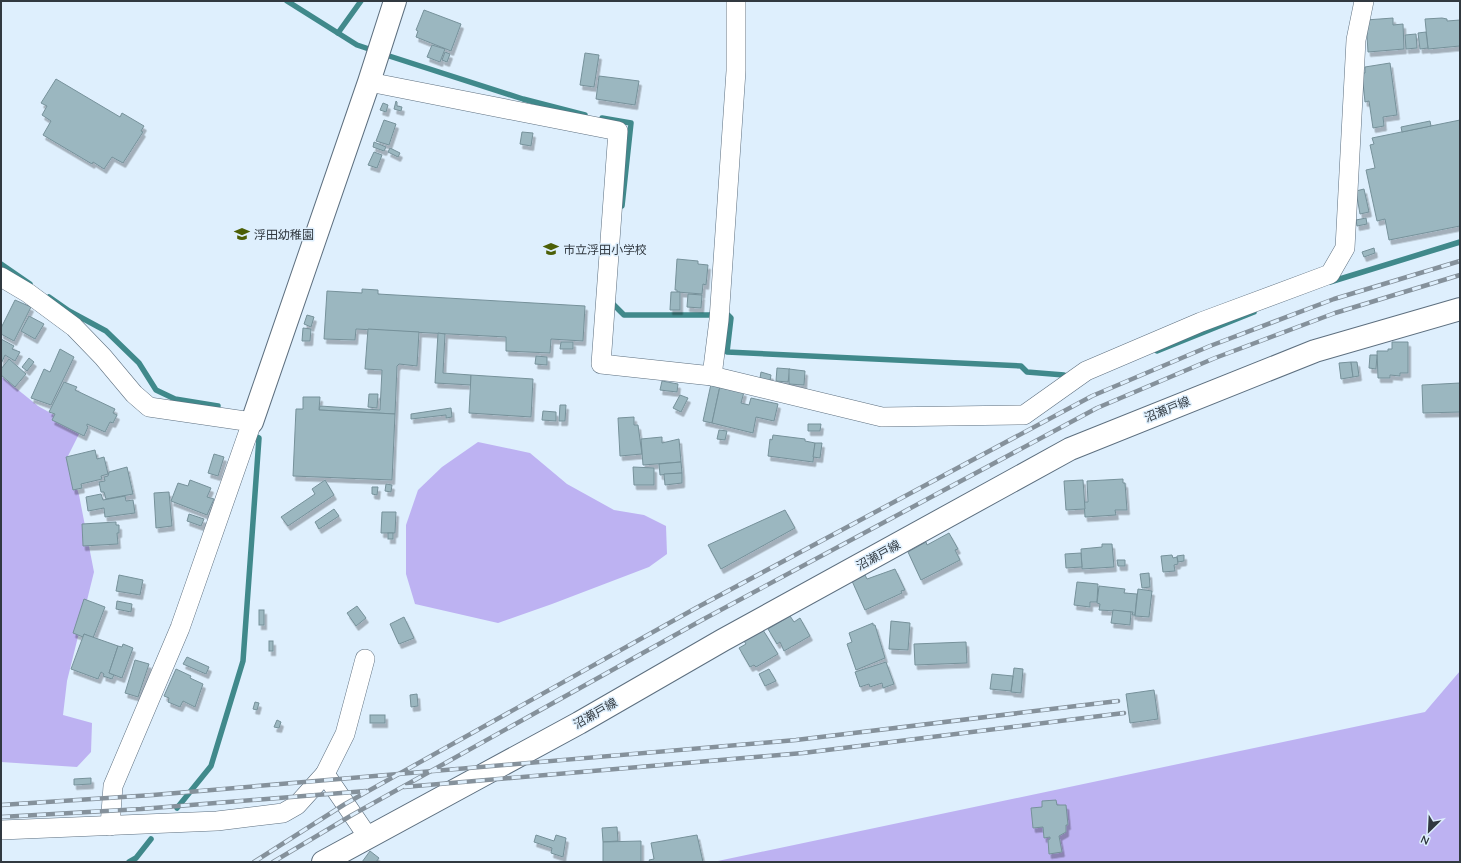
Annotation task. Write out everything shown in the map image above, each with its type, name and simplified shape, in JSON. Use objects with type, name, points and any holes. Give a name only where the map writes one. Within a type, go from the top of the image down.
[{"type":"main road","points":[[252,422],[394,1]]},
{"type":"main road","name":"沼瀬戸線","points":[[324,862],[579,723],[737,632],[1070,449],[1315,351],[1460,309]]},
{"type":"street","points":[[712,376],[720,320],[736,71],[736,1]]},
{"type":"street","points":[[374,64],[618,131],[601,364],[712,376],[882,417],[1024,414],[1086,371],[1201,322],[1330,274],[1345,248],[1356,40],[1364,1]]},
{"type":"street","points":[[1,277],[28,293],[74,327],[103,357],[134,394],[149,407],[252,422],[180,628],[113,786],[110,826]]},
{"type":"street","points":[[1,830],[217,821],[283,813],[297,805],[325,774],[345,734],[365,659]]},
{"type":"street","points":[[325,774],[368,837]]},
{"type":"shaded area","points":[[1,376],[38,406],[81,430],[67,458],[79,495],[94,572],[67,681],[63,715],[92,723],[91,752],[77,767],[1,762]]},
{"type":"shaded area","points":[[478,442],[530,453],[567,484],[614,510],[644,515],[666,526],[667,554],[649,567],[498,623],[415,604],[406,574],[406,525],[418,490],[442,467]]},
{"type":"shaded area","points":[[1460,671],[1460,862],[713,862],[1425,712]]},
{"type":"building","points":[[424,10],[461,24],[451,51],[416,37],[418,31],[416,30]]},
{"type":"building","points":[[1393,18],[1393,25],[1403,24],[1404,49],[1368,52],[1366,20]]},
{"type":"building","points":[[1425,19],[1447,19],[1447,21],[1460,20],[1460,46],[1428,49]]},
{"type":"building","points":[[1426,32],[1428,48],[1420,49],[1418,33]]},
{"type":"building","points":[[1416,34],[1417,48],[1406,49],[1405,35]]},
{"type":"building","points":[[432,45],[445,49],[440,62],[427,57]]},
{"type":"building","points":[[445,52],[450,54],[447,62],[442,60]]},
{"type":"building","points":[[585,53],[599,55],[594,87],[580,85]]},
{"type":"building","points":[[1390,63],[1397,115],[1383,117],[1384,126],[1373,128],[1369,101],[1365,102],[1362,73],[1365,73],[1365,67]]},
{"type":"building","points":[[599,76],[639,81],[635,105],[596,99]]},
{"type":"building","points":[[56,79],[120,117],[122,113],[144,126],[141,131],[143,132],[123,163],[112,157],[104,169],[93,162],[92,164],[43,135],[51,121],[42,115],[47,106],[41,103]]},
{"type":"building","points":[[396,101],[397,106],[402,107],[401,111],[394,109]]},
{"type":"building","points":[[383,103],[388,105],[386,112],[380,110]]},
{"type":"building","points":[[384,120],[396,124],[389,145],[376,141]]},
{"type":"building","points":[[1460,120],[1460,226],[1389,240],[1385,219],[1377,221],[1366,170],[1375,168],[1370,145],[1374,144],[1372,138]]},
{"type":"building","points":[[1430,121],[1431,126],[1402,132],[1401,127]]},
{"type":"building","points":[[522,132],[533,133],[531,146],[520,144]]},
{"type":"building","points":[[374,142],[386,147],[384,151],[373,147]]},
{"type":"building","points":[[390,148],[400,153],[398,157],[388,152]]},
{"type":"building","points":[[374,152],[382,155],[377,168],[368,165]]},
{"type":"building","points":[[1364,189],[1369,212],[1360,214],[1356,191]]},
{"type":"building","points":[[1366,218],[1367,224],[1357,226],[1356,220]]},
{"type":"building","points":[[1374,248],[1375,253],[1364,257],[1362,252]]},
{"type":"building","points":[[677,259],[698,261],[698,264],[708,265],[706,285],[703,284],[702,294],[677,292],[677,290],[675,290]]},
{"type":"building","points":[[362,289],[378,290],[378,294],[585,306],[583,341],[551,339],[550,353],[506,351],[506,337],[356,329],[355,340],[324,339],[327,291],[362,293]]},
{"type":"building","points":[[671,292],[680,292],[680,310],[670,310]]},
{"type":"building","points":[[688,294],[702,295],[701,308],[687,307]]},
{"type":"building","points":[[15,300],[31,307],[14,341],[1,334],[1,328]]},
{"type":"building","points":[[307,315],[314,317],[311,327],[304,324]]},
{"type":"building","points":[[29,316],[44,324],[35,339],[21,331]]},
{"type":"building","points":[[303,328],[311,329],[310,341],[302,341]]},
{"type":"building","points":[[368,329],[419,332],[417,366],[399,364],[397,366],[395,414],[319,410],[320,406],[380,410],[382,370],[365,369]]},
{"type":"building","points":[[438,333],[445,334],[443,373],[471,375],[471,385],[435,383]]},
{"type":"building","points":[[1,339],[14,346],[12,349],[20,352],[15,361],[5,355],[1,364]]},
{"type":"building","points":[[561,342],[573,342],[573,349],[560,349]]},
{"type":"building","points":[[1392,342],[1408,342],[1408,373],[1400,373],[1400,376],[1390,375],[1390,378],[1378,378],[1377,351],[1388,351],[1388,349],[1392,349]]},
{"type":"building","points":[[60,349],[74,357],[51,405],[31,398],[44,369],[50,372]]},
{"type":"building","points":[[1370,355],[1377,355],[1376,369],[1369,368]]},
{"type":"building","points":[[536,356],[547,357],[547,365],[535,364]]},
{"type":"building","points":[[29,358],[34,362],[27,371],[22,367]]},
{"type":"building","points":[[9,359],[26,374],[15,387],[1,375],[1,369]]},
{"type":"building","points":[[1351,362],[1353,377],[1341,379],[1339,363]]},
{"type":"building","points":[[1351,362],[1357,362],[1359,376],[1353,377]]},
{"type":"building","points":[[777,368],[790,369],[788,382],[776,381]]},
{"type":"building","points":[[789,369],[805,371],[804,385],[789,384]]},
{"type":"building","points":[[761,372],[771,375],[770,381],[760,378]]},
{"type":"building","points":[[471,375],[533,379],[531,417],[469,413]]},
{"type":"building","points":[[662,381],[678,384],[677,392],[660,390]]},
{"type":"building","points":[[64,382],[77,387],[75,390],[115,409],[113,413],[117,415],[113,423],[110,422],[105,432],[87,424],[88,427],[84,436],[52,420],[55,414],[49,412]]},
{"type":"building","points":[[1460,383],[1460,412],[1423,413],[1422,385]]},
{"type":"building","points":[[711,384],[720,386],[712,423],[703,421]]},
{"type":"building","points":[[720,386],[744,392],[741,403],[749,405],[751,398],[778,404],[774,421],[756,417],[753,433],[712,423]]},
{"type":"building","points":[[369,394],[378,394],[377,408],[368,407]]},
{"type":"building","points":[[680,395],[688,398],[681,412],[673,408]]},
{"type":"building","points":[[303,397],[320,397],[319,410],[395,414],[392,480],[293,476],[296,409],[303,409]]},
{"type":"building","points":[[560,405],[566,405],[565,421],[559,421]]},
{"type":"building","points":[[451,408],[452,417],[446,418],[446,415],[411,419],[411,414]]},
{"type":"building","points":[[543,411],[556,412],[556,421],[542,420]]},
{"type":"building","points":[[634,417],[634,425],[638,425],[642,454],[620,456],[618,418]]},
{"type":"building","points":[[808,424],[821,424],[820,431],[808,431]]},
{"type":"building","points":[[719,430],[727,431],[725,440],[717,439]]},
{"type":"building","points":[[773,435],[805,439],[805,441],[815,443],[813,462],[768,456],[770,439],[772,440]]},
{"type":"building","points":[[662,437],[662,443],[679,439],[681,462],[643,465],[641,439]]},
{"type":"building","points":[[815,443],[822,443],[820,458],[813,457]]},
{"type":"building","points":[[95,450],[97,459],[104,457],[108,474],[101,476],[102,479],[81,484],[82,488],[73,490],[66,457]]},
{"type":"building","points":[[214,454],[224,457],[218,476],[208,473]]},
{"type":"building","points":[[681,462],[682,473],[660,475],[659,464]]},
{"type":"building","points":[[127,467],[133,494],[106,499],[104,492],[101,492],[99,482],[105,481],[104,477],[108,476],[109,472]]},
{"type":"building","points":[[633,467],[654,468],[654,485],[634,485]]},
{"type":"building","points":[[682,473],[682,483],[665,485],[664,474]]},
{"type":"building","points":[[1123,479],[1123,483],[1125,483],[1127,510],[1115,510],[1116,515],[1085,517],[1084,502],[1088,502],[1087,481]]},
{"type":"building","points":[[190,480],[211,488],[207,497],[214,499],[207,515],[171,501],[178,483],[188,486]]},
{"type":"building","points":[[325,480],[334,495],[288,526],[281,517],[315,494],[312,489]]},
{"type":"building","points":[[1083,480],[1085,509],[1066,510],[1064,481]]},
{"type":"building","points":[[386,484],[392,485],[391,492],[385,491]]},
{"type":"building","points":[[372,487],[378,487],[377,495],[372,494]]},
{"type":"building","points":[[169,492],[172,526],[156,528],[154,493]]},
{"type":"building","points":[[101,494],[103,500],[125,496],[126,501],[133,500],[135,513],[105,517],[104,508],[88,511],[86,497]]},
{"type":"building","points":[[334,509],[339,516],[319,529],[315,522]]},
{"type":"building","points":[[785,510],[795,528],[721,569],[708,545]]},
{"type":"building","points":[[382,512],[396,512],[395,533],[381,533]]},
{"type":"building","points":[[189,514],[204,519],[201,526],[187,521]]},
{"type":"building","points":[[116,522],[116,525],[119,525],[119,533],[117,533],[118,544],[83,546],[82,524]]},
{"type":"building","points":[[388,533],[393,533],[393,539],[388,539]]},
{"type":"building","points":[[949,533],[958,549],[955,550],[960,560],[921,580],[908,552],[926,542],[927,545]]},
{"type":"building","points":[[1102,544],[1112,544],[1114,567],[1082,569],[1081,549],[1102,547]]},
{"type":"building","points":[[1081,553],[1082,567],[1066,568],[1065,554]]},
{"type":"building","points":[[1172,555],[1173,558],[1177,557],[1178,564],[1174,565],[1175,571],[1163,572],[1161,556]]},
{"type":"building","points":[[1184,555],[1184,561],[1178,562],[1177,556]]},
{"type":"building","points":[[1117,560],[1125,560],[1125,566],[1118,566]]},
{"type":"building","points":[[895,569],[905,590],[901,591],[902,593],[865,610],[852,581],[865,575],[867,579]]},
{"type":"building","points":[[1149,573],[1150,587],[1142,588],[1140,574]]},
{"type":"building","points":[[119,575],[143,580],[140,595],[116,591]]},
{"type":"building","points":[[1077,582],[1098,584],[1097,602],[1090,602],[1090,607],[1074,605]]},
{"type":"building","points":[[1099,586],[1125,589],[1124,593],[1137,594],[1135,615],[1132,615],[1133,612],[1099,610],[1100,604],[1097,603]]},
{"type":"building","points":[[1138,589],[1152,591],[1149,617],[1135,616]]},
{"type":"building","points":[[84,599],[105,607],[93,638],[84,634],[83,637],[73,633]]},
{"type":"building","points":[[117,601],[132,604],[131,612],[116,609]]},
{"type":"building","points":[[357,606],[366,618],[356,626],[347,613]]},
{"type":"building","points":[[259,610],[264,610],[264,625],[259,625]]},
{"type":"building","points":[[1113,610],[1131,612],[1130,625],[1111,623]]},
{"type":"building","points":[[790,616],[794,622],[800,618],[810,636],[784,651],[780,642],[777,644],[768,629]]},
{"type":"building","points":[[404,617],[414,638],[399,644],[390,624]]},
{"type":"building","points":[[891,621],[910,623],[908,650],[889,649]]},
{"type":"building","points":[[873,623],[873,625],[875,625],[885,658],[856,670],[847,644],[852,642],[849,633]]},
{"type":"building","points":[[763,630],[778,654],[756,667],[754,665],[750,667],[739,648],[746,644],[744,641]]},
{"type":"building","points":[[84,634],[118,646],[109,673],[114,675],[112,679],[103,676],[104,674],[101,672],[98,679],[71,669]]},
{"type":"building","points":[[269,641],[273,641],[273,651],[269,651]]},
{"type":"building","points":[[966,642],[967,663],[915,665],[914,644]]},
{"type":"building","points":[[123,644],[133,648],[122,678],[109,673],[118,646],[122,647]]},
{"type":"building","points":[[187,657],[209,667],[206,674],[183,664]]},
{"type":"building","points":[[135,660],[149,664],[138,697],[125,693]]},
{"type":"building","points":[[886,662],[894,684],[883,688],[882,683],[870,687],[869,684],[860,687],[855,672]]},
{"type":"building","points":[[1014,668],[1023,669],[1021,693],[1011,692]]},
{"type":"building","points":[[176,669],[203,684],[195,707],[183,701],[180,707],[168,702],[169,698],[164,696]]},
{"type":"building","points":[[769,669],[776,681],[765,686],[759,674]]},
{"type":"building","points":[[992,674],[1013,676],[1011,691],[990,689]]},
{"type":"building","points":[[1154,690],[1158,719],[1130,723],[1126,694]]},
{"type":"building","points":[[417,694],[418,706],[411,707],[410,695]]},
{"type":"building","points":[[255,702],[259,703],[257,710],[253,709]]},
{"type":"building","points":[[370,715],[385,715],[385,723],[370,723]]},
{"type":"building","points":[[277,720],[281,722],[279,728],[274,727]]},
{"type":"building","points":[[91,778],[91,784],[74,785],[74,779]]},
{"type":"building","points":[[1056,800],[1057,805],[1066,805],[1068,825],[1066,825],[1066,832],[1059,836],[1062,852],[1049,854],[1048,840],[1050,837],[1044,838],[1043,827],[1033,828],[1031,808],[1042,807],[1042,801]]},
{"type":"building","points":[[617,827],[618,841],[603,842],[602,828]]},
{"type":"building","points":[[536,835],[554,841],[556,835],[566,838],[563,857],[551,853],[552,848],[534,842]]},
{"type":"building","points":[[697,835],[703,862],[650,862],[649,860],[654,859],[651,843]]},
{"type":"building","points":[[641,841],[641,862],[603,862],[603,842]]},
{"type":"building","points":[[370,851],[379,858],[376,862],[362,862]]},
{"type":"waterway","points":[[287,1],[357,45],[375,51]]},
{"type":"waterway","points":[[338,33],[361,1]]},
{"type":"waterway","points":[[383,54],[523,99],[585,115]]},
{"type":"waterway","points":[[602,118],[631,123],[622,206]]},
{"type":"waterway","points":[[1330,282],[1460,242]]},
{"type":"waterway","points":[[1,264],[30,284]]},
{"type":"waterway","points":[[49,297],[69,311],[106,331],[139,363],[156,390],[175,399],[218,406]]},
{"type":"waterway","points":[[612,301],[612,303],[624,315],[714,315]]},
{"type":"waterway","points":[[1157,351],[1254,312]]},
{"type":"waterway","points":[[728,315],[731,318],[727,352],[1021,366],[1027,372],[1064,375]]},
{"type":"waterway","points":[[177,808],[211,766],[243,661],[259,438],[257,437]]},
{"type":"waterway","points":[[129,862],[136,858],[151,839]]},
{"type":"railway","points":[[254,862],[345,804],[696,608],[1092,396],[1210,346],[1334,299],[1460,261]]},
{"type":"railway","points":[[273,862],[352,815],[702,620],[1097,408],[1215,358],[1335,313],[1460,275]]},
{"type":"railway","points":[[1,805],[153,795],[796,740],[1118,701]]},
{"type":"railway","points":[[404,787],[803,753],[1124,713]]},
{"type":"railway","points":[[1,817],[141,809],[366,791]]},
{"type":"place","name":"浮田幼稚園","points":[[242,234]]},
{"type":"place","name":"市立浮田小学校","points":[[551,249]]}]
